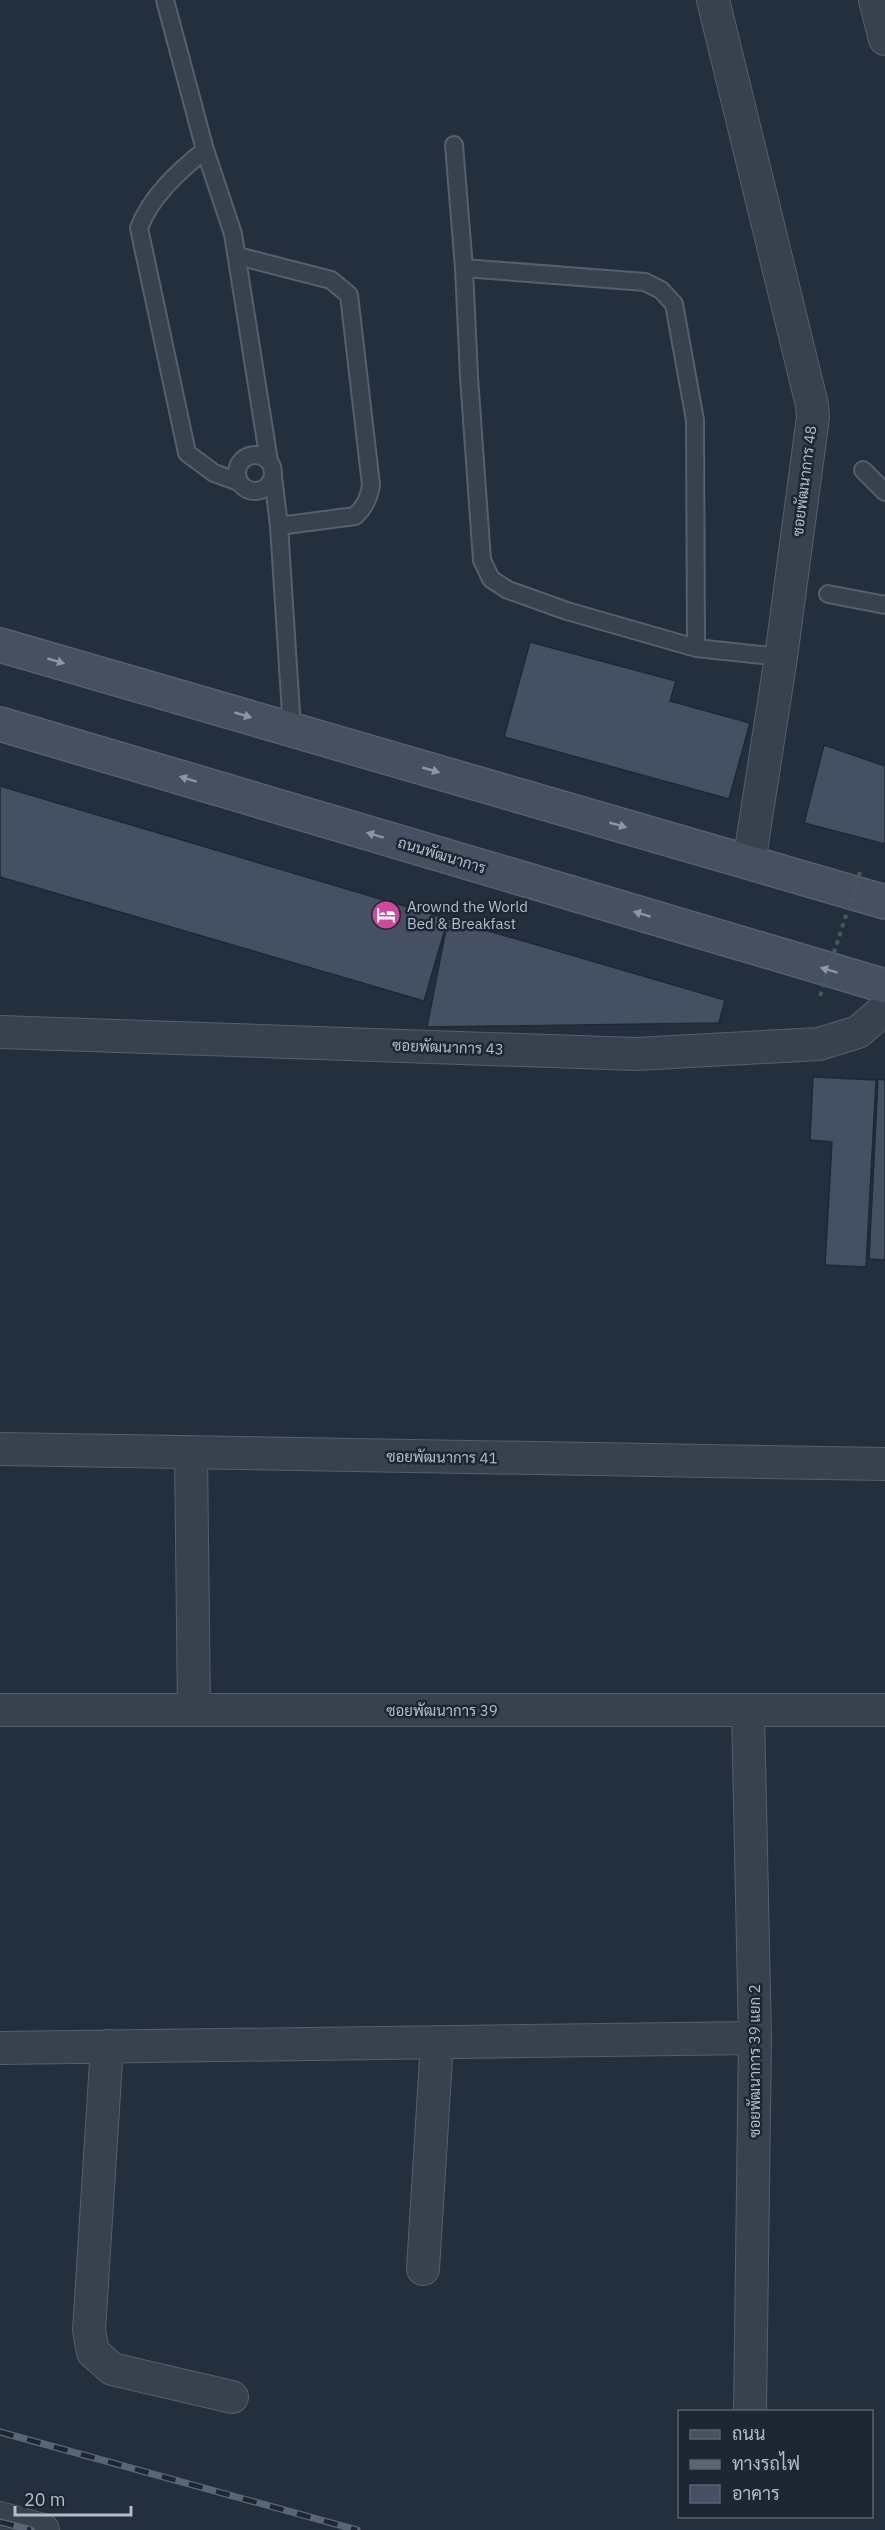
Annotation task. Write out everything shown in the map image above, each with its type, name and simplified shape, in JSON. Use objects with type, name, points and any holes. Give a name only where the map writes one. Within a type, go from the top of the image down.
[{"type":"main road","points":[[0,645],[885,902]]},
{"type":"main road","name":"ถนนพัฒนาการ","points":[[0,724],[885,986]]},
{"type":"street","name":"ซอยพัฒนาการ 48","points":[[713,0],[812,405],[781,657],[749,863]]},
{"type":"street","points":[[875,0],[885,39]]},
{"type":"street","name":"ซอยพัฒนาการ 43","points":[[0,1032],[636,1054],[819,1044],[858,1032],[885,1009]]},
{"type":"street","name":"ซอยพัฒนาการ 41","points":[[0,1449],[885,1464]]},
{"type":"street","points":[[191,1452],[194,1710]]},
{"type":"street","name":"ซอยพัฒนาการ 39","points":[[0,1710],[885,1710]]},
{"type":"street","name":"ซอยพัฒนาการ 39 แยก 2","points":[[748,1711],[755,2038],[750,2410]]},
{"type":"street","points":[[0,2048],[755,2038]]},
{"type":"street","points":[[423,2270],[437,2042]]},
{"type":"street","points":[[107,2046],[89,2330],[93,2352],[112,2369],[232,2397]]},
{"type":"street","points":[[0,2518],[43,2530]]},
{"type":"lane","points":[[165,0],[205,150],[234,234],[238,256],[279,526],[292,729]]},
{"type":"lane","points":[[454,144],[482,560],[490,579],[508,591],[567,611],[696,648],[781,657]]},
{"type":"lane","points":[[205,150],[164,188],[142,219],[139,228],[187,453],[214,473],[239,482],[245,488],[253,491],[262,490],[269,484],[271,469],[262,456],[253,455],[245,458],[239,465],[237,473],[239,482]]},
{"type":"lane","points":[[238,256],[331,280],[349,295],[371,485],[370,494],[362,511],[356,516],[279,526]]},
{"type":"lane","points":[[464,268],[645,282],[661,290],[674,304],[694,420],[696,648]]},
{"type":"lane","points":[[863,470],[885,492]]},
{"type":"lane","points":[[828,594],[885,605]]},
{"type":"path","points":[[820,996],[861,869]]},
{"type":"building","points":[[530,642],[676,681],[670,701],[750,723],[729,799],[504,737]]},
{"type":"building","points":[[824,745],[885,766],[885,844],[804,823]]},
{"type":"building","points":[[0,786],[448,919],[424,1001],[0,877]]},
{"type":"building","points":[[448,919],[725,1000],[719,1023],[427,1027]]},
{"type":"building","points":[[813,1077],[876,1080],[866,1267],[825,1265],[832,1142],[810,1140]]},
{"type":"building","points":[[878,1079],[885,1080],[885,1260],[869,1259]]},
{"type":"railway","points":[[0,2432],[357,2530]]},
{"type":"railway","points":[[0,2522],[31,2530]]},
{"type":"place","name":"Arownd the World Bed & Breakfast","points":[[386,915]]}]
